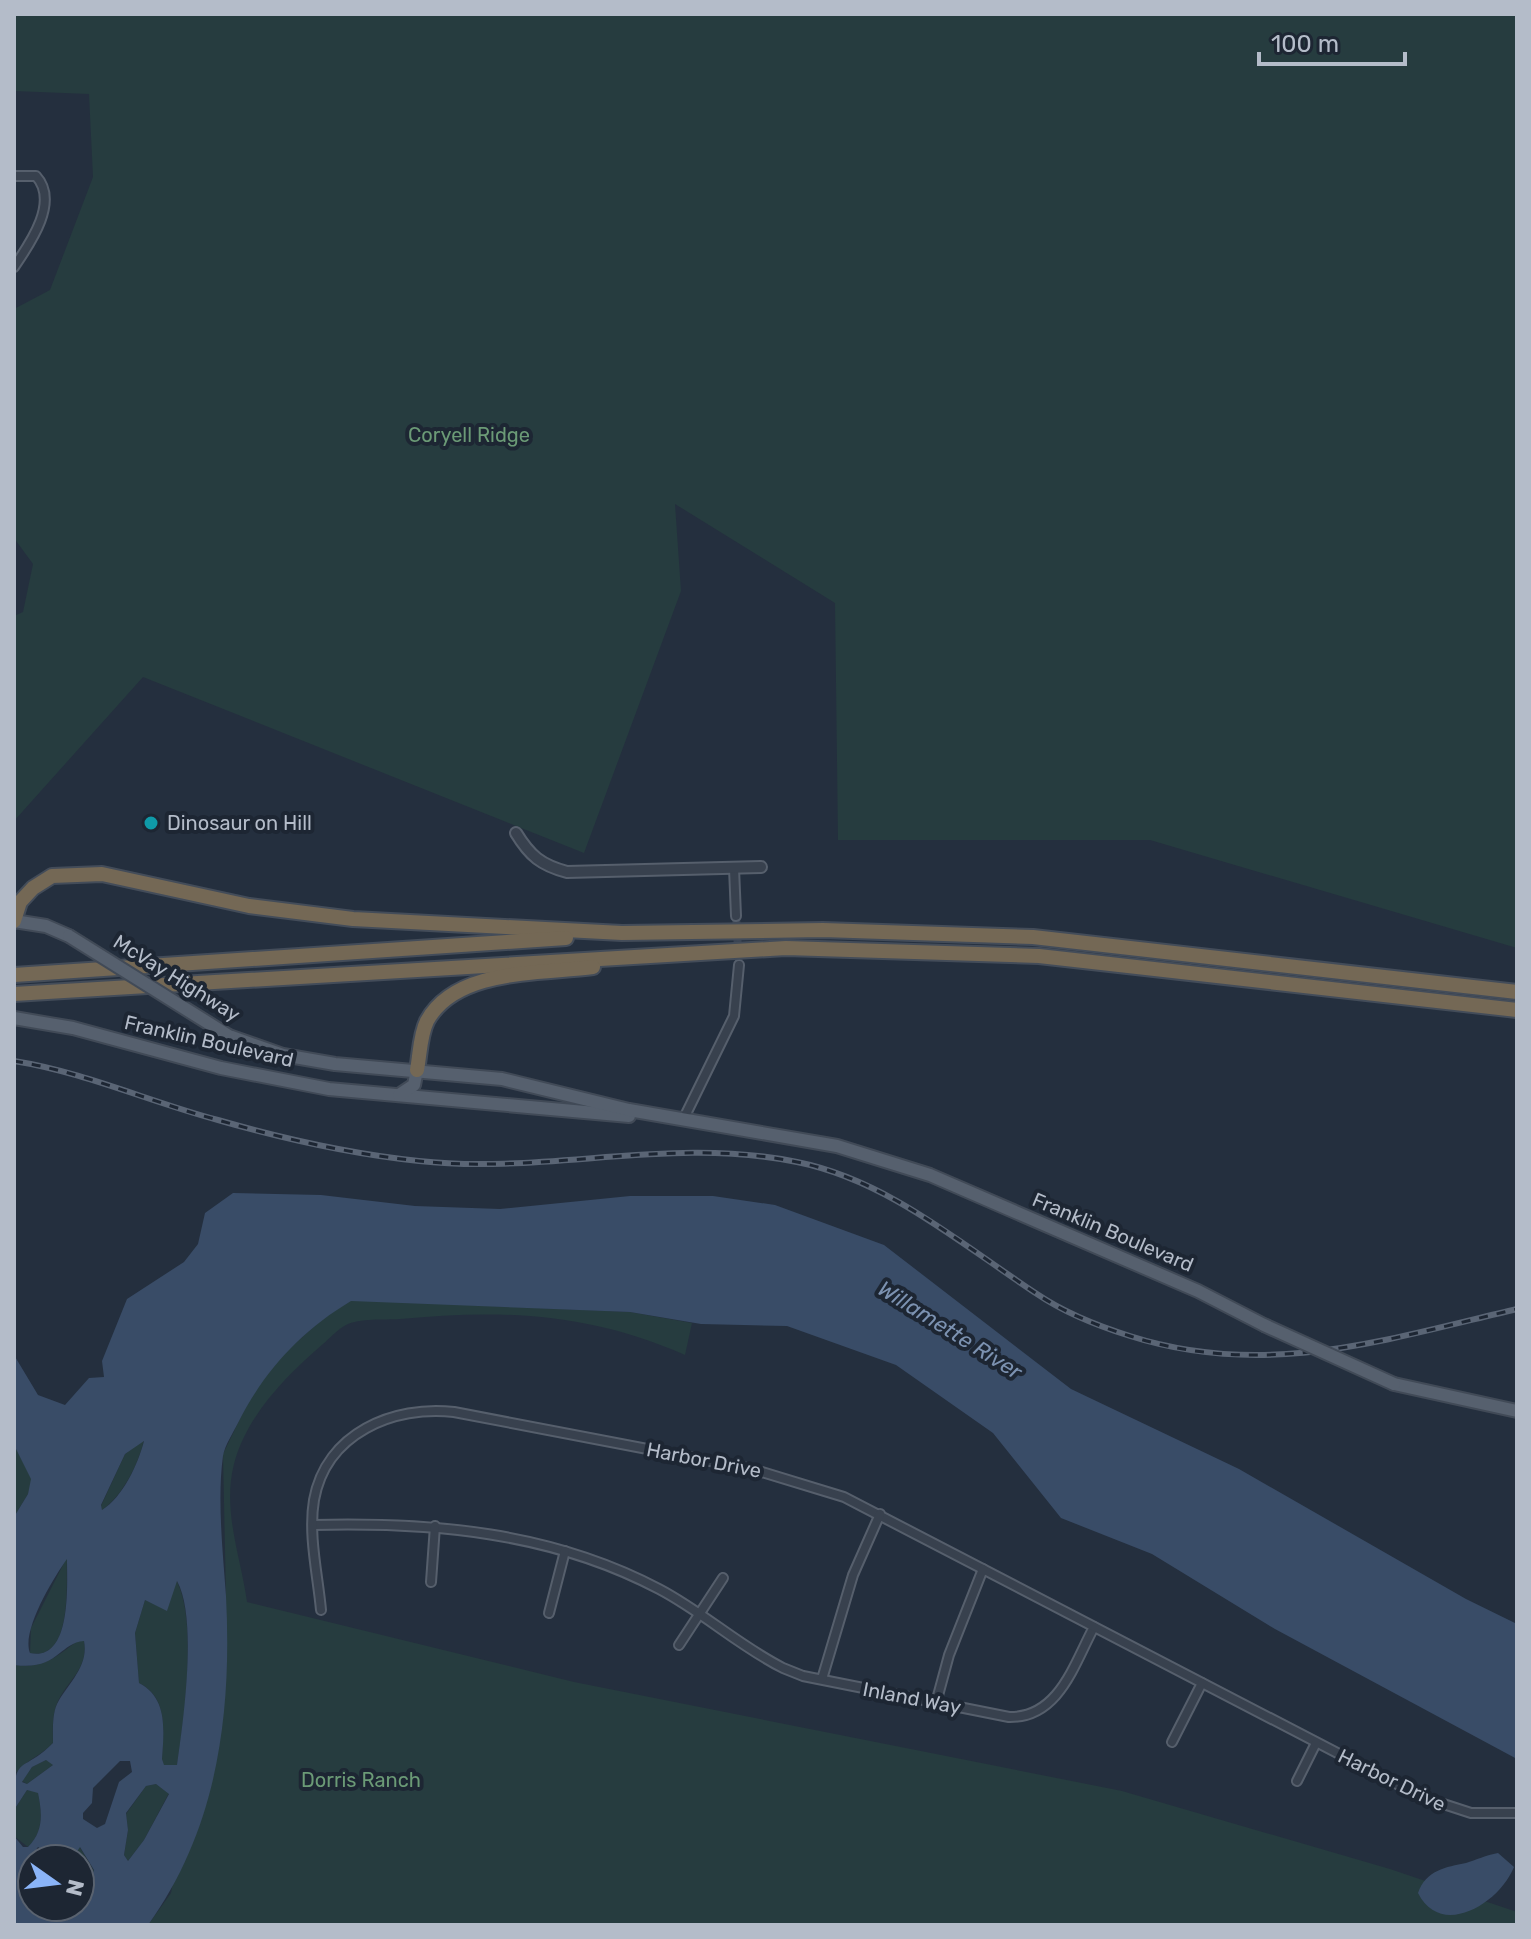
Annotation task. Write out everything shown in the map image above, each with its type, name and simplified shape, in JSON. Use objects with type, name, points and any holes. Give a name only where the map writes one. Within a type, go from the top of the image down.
[{"type":"highway","points":[[14,921],[20,902],[33,888],[52,876],[102,874],[249,906],[353,919],[622,933],[866,931],[1033,937],[1517,992]]},
{"type":"highway","points":[[14,975],[431,949],[622,933]]},
{"type":"highway","points":[[14,994],[716,951],[914,949],[1039,956],[1517,1010]]},
{"type":"highway","points":[[417,1070],[426,1024],[436,1008],[467,987],[498,978],[716,951]]},
{"type":"main road","name":"McVay Highway","points":[[14,921],[46,926],[69,936],[229,1036],[296,1057],[417,1070]]},
{"type":"main road","name":"Franklin Boulevard","points":[[14,1018],[73,1028],[221,1068],[329,1089],[683,1120],[809,1139],[908,1167],[1198,1291],[1264,1325],[1394,1384],[1517,1411]]},
{"type":"main road","points":[[396,1097],[410,1089],[417,1070]]},
{"type":"main road","name":"Franklin Boulevard","points":[[417,1070],[502,1079],[683,1120]]},
{"type":"street","points":[[14,176],[36,176],[44,191],[43,211],[32,241],[14,267]]},
{"type":"street","points":[[516,833],[529,854],[546,867],[567,872],[761,867]]},
{"type":"street","points":[[734,868],[736,916]]},
{"type":"street","points":[[683,1120],[734,1016],[739,965]]},
{"type":"street","name":"Harbor Drive","points":[[321,1610],[313,1525],[314,1500],[324,1473],[339,1451],[358,1432],[405,1411],[430,1409],[795,1479],[880,1514],[1316,1743],[1448,1808],[1471,1813],[1517,1813]]},
{"type":"street","points":[[822,1679],[838,1617],[880,1514]]},
{"type":"street","name":"Inland Way","points":[[313,1525],[435,1526],[510,1536],[565,1551],[637,1578],[764,1658],[793,1672],[1009,1717],[1035,1714],[1060,1691],[1094,1627]]},
{"type":"street","points":[[431,1582],[435,1526]]},
{"type":"street","points":[[549,1613],[565,1551]]},
{"type":"street","points":[[936,1703],[957,1630],[983,1569]]},
{"type":"street","points":[[679,1645],[723,1578]]},
{"type":"street","points":[[1172,1742],[1202,1683]]},
{"type":"street","name":"Harbor Drive","points":[[1297,1781],[1316,1743]]},
{"type":"green space","name":"Coryell Ridge","points":[[14,14],[1517,14],[1517,948],[1150,840],[838,840],[835,603],[675,504],[681,591],[584,853],[143,677],[14,821],[14,616],[23,612],[33,564],[14,538],[14,309],[50,290],[93,177],[89,94],[14,91]]},
{"type":"green space","name":"Dorris Ranch","points":[[351,1300],[630,1312],[692,1323],[685,1355],[614,1330],[510,1315],[365,1320],[343,1327],[282,1383],[258,1413],[240,1446],[234,1464],[230,1499],[247,1602],[574,1682],[1122,1791],[1390,1869],[1517,1912],[1517,1925],[148,1925],[171,1893],[226,1597],[223,1454],[249,1400],[276,1360],[325,1317]]},
{"type":"green space","points":[[144,1440],[129,1479],[102,1510],[101,1506],[125,1454]]},
{"type":"green space","points":[[14,1445],[32,1479],[28,1494],[14,1517]]},
{"type":"green space","points":[[67,1557],[66,1602],[60,1634],[54,1646],[44,1653],[30,1653],[31,1628]]},
{"type":"green space","points":[[176,1580],[183,1597],[188,1644],[186,1698],[177,1766],[163,1765],[160,1706],[148,1689],[139,1683],[135,1633],[145,1600],[167,1610]]},
{"type":"green space","points":[[77,1641],[84,1641],[83,1661],[58,1701],[53,1718],[53,1743],[14,1775],[14,1665],[48,1661]]},
{"type":"green space","points":[[46,1760],[52,1761],[53,1765],[27,1784],[22,1781],[32,1767]]},
{"type":"green space","points":[[156,1784],[169,1793],[144,1840],[128,1861],[124,1855],[128,1830],[126,1814],[146,1786]]},
{"type":"green space","points":[[27,1790],[38,1792],[41,1814],[37,1835],[31,1843],[23,1843],[14,1836],[14,1810]]},
{"type":"water","name":"Willamette River","points":[[233,1193],[321,1195],[415,1206],[500,1209],[630,1196],[713,1196],[775,1205],[884,1245],[1071,1389],[1239,1469],[1466,1599],[1517,1624],[1517,1759],[1275,1629],[1152,1554],[1061,1518],[993,1433],[896,1365],[787,1326],[701,1324],[630,1312],[351,1301],[316,1325],[272,1369],[248,1404],[224,1452],[221,1508],[227,1640],[222,1726],[216,1768],[205,1809],[191,1849],[172,1888],[148,1925],[14,1925],[14,1836],[20,1843],[16,1843],[16,1923],[96,1923],[96,1843],[31,1843],[37,1835],[41,1815],[38,1793],[27,1790],[14,1810],[18,1772],[53,1743],[55,1708],[81,1667],[85,1650],[84,1641],[69,1646],[49,1661],[29,1666],[14,1665],[14,1517],[28,1494],[31,1479],[14,1445],[14,1355],[38,1395],[65,1405],[89,1378],[104,1377],[102,1361],[127,1299],[184,1262],[198,1244],[205,1213]],"holes":[[[144,1441],[129,1479],[117,1497],[102,1510],[101,1505],[125,1454]],[[67,1559],[66,1603],[60,1634],[54,1646],[44,1653],[30,1653],[28,1643],[34,1618]],[[177,1581],[187,1619],[188,1644],[177,1765],[164,1765],[162,1759],[160,1706],[148,1689],[139,1683],[135,1633],[145,1600],[167,1611]],[[46,1760],[53,1765],[27,1784],[22,1782],[32,1767]],[[120,1761],[130,1761],[132,1772],[119,1782],[105,1824],[97,1828],[83,1819],[83,1813],[92,1803],[93,1788]],[[156,1784],[169,1794],[144,1840],[128,1861],[124,1855],[128,1830],[126,1813],[146,1786]]]},
{"type":"water","points":[[1498,1853],[1514,1867],[1507,1881],[1483,1904],[1469,1911],[1455,1915],[1441,1914],[1428,1907],[1418,1893],[1431,1874]]},
{"type":"tunnel","points":[[736,916],[739,965]]},
{"type":"railway","points":[[14,1061],[66,1072],[193,1113],[268,1133],[394,1158],[466,1164],[702,1153],[750,1155],[797,1162],[862,1183],[892,1198],[1070,1313],[1130,1336],[1180,1348],[1229,1354],[1277,1355],[1325,1350],[1372,1343],[1517,1309]]},
{"type":"place","name":"Dinosaur on Hill","points":[[151,823]]}]
